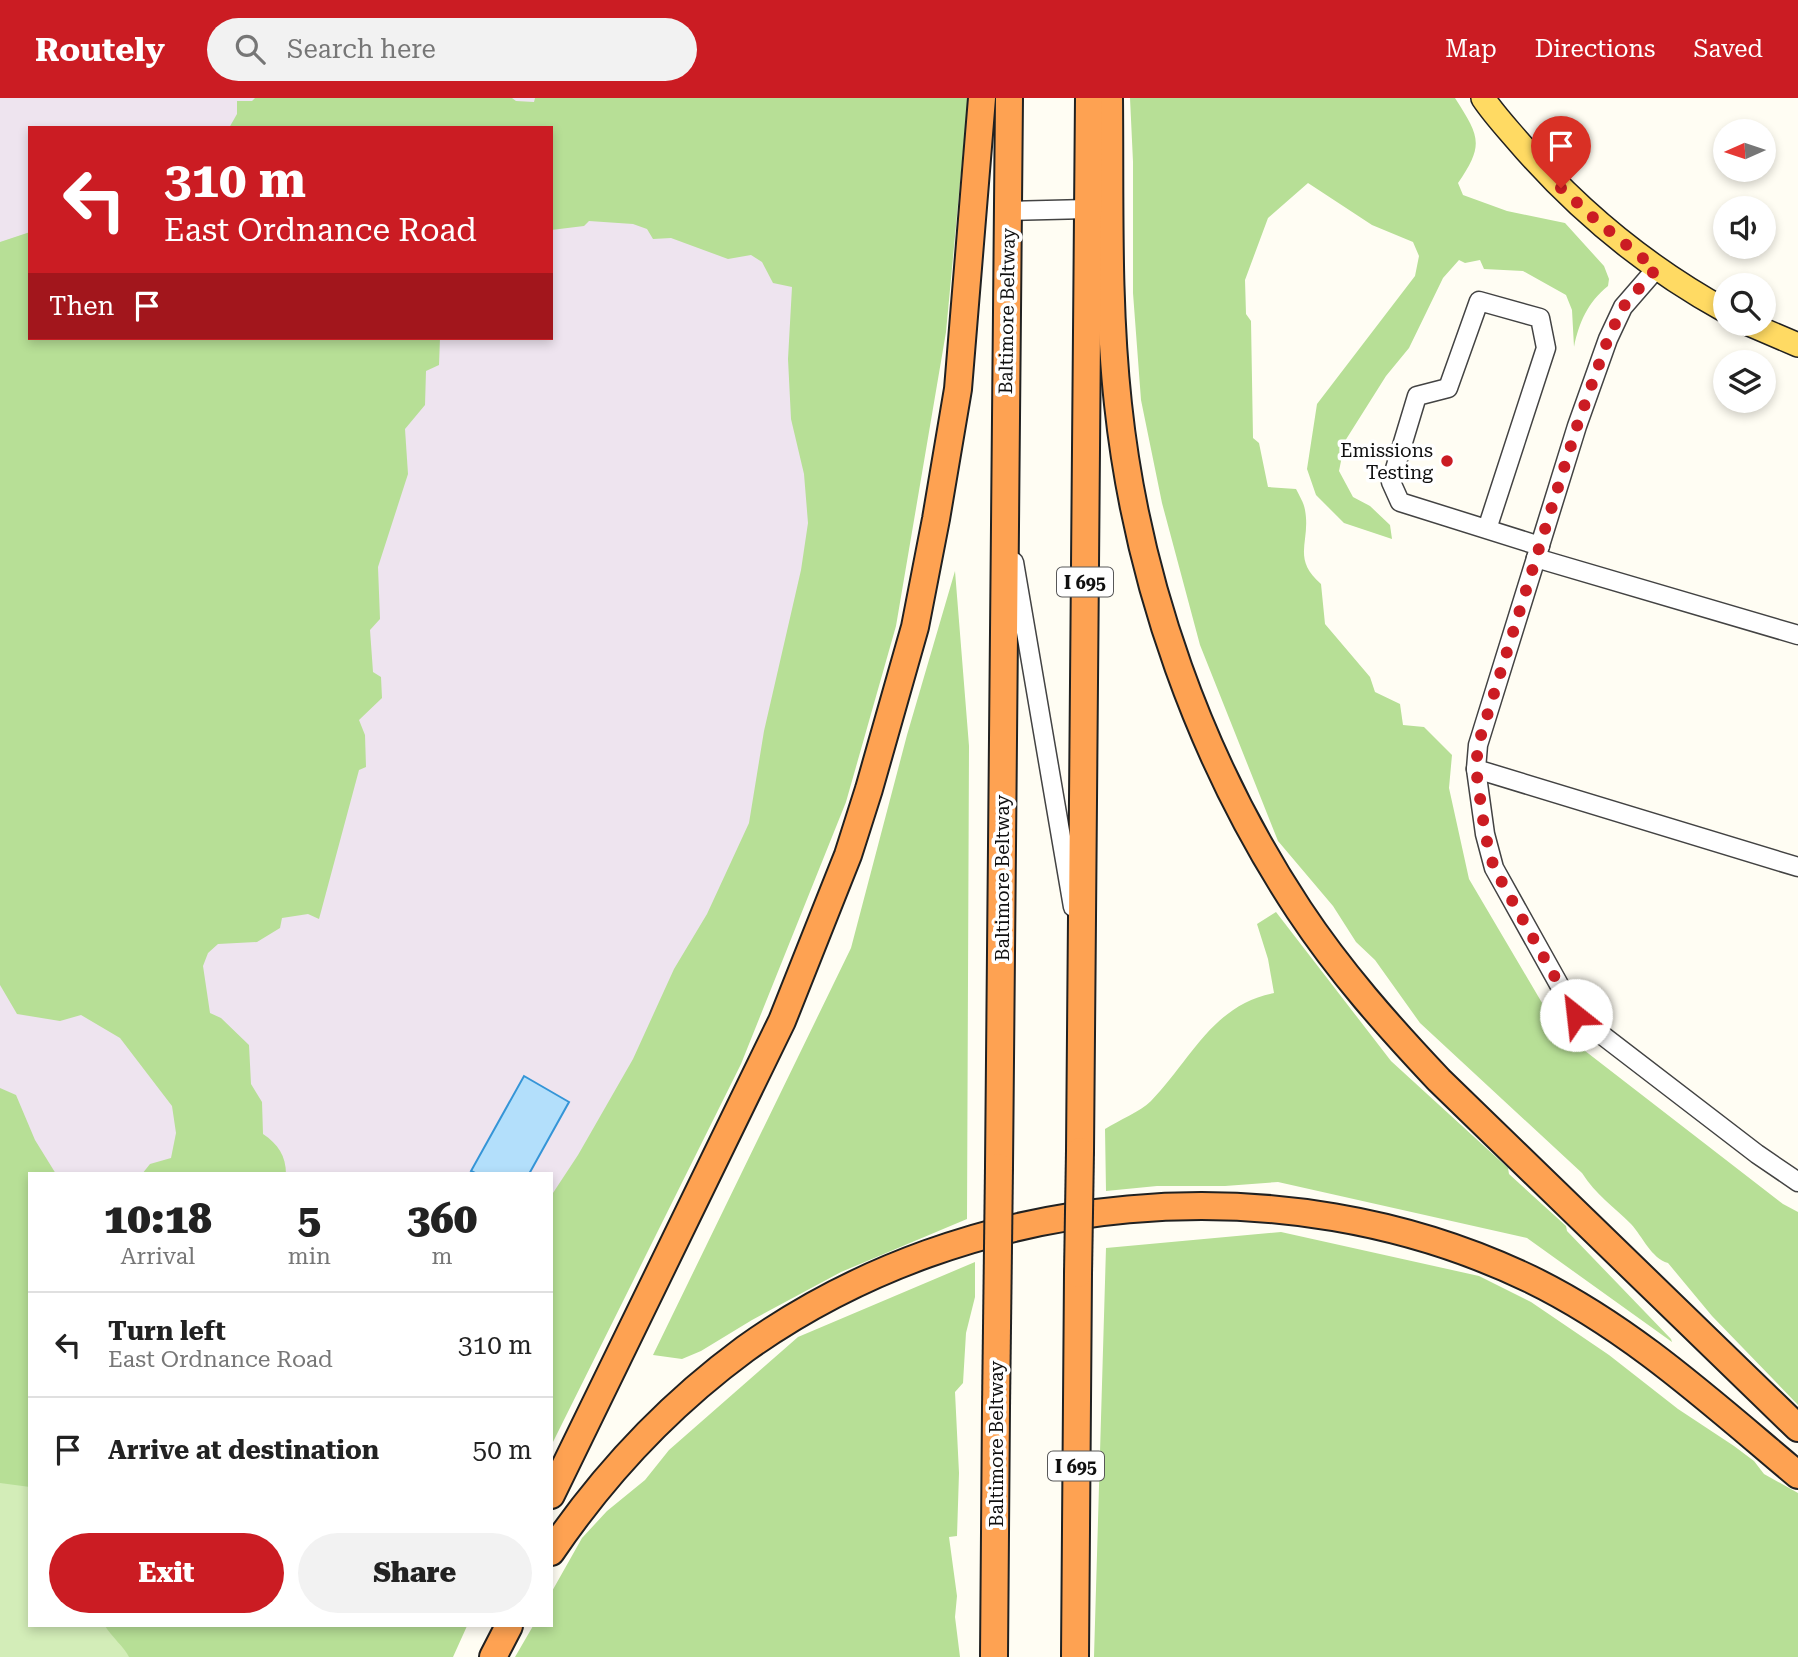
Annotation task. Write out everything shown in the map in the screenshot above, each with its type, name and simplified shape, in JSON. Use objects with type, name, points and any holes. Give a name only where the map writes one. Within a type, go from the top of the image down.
[{"type":"highway","points":[[553,1491],[782,1021],[839,879],[865,802],[915,627],[954,415],[982,98]]},
{"type":"highway","name":"Baltimore Beltway","points":[[994,1657],[1009,98]]},
{"type":"highway","name":"I 695","points":[[1075,1657],[1089,98]]},
{"type":"highway","points":[[1109,98],[1112,331],[1129,485],[1147,567],[1168,635],[1197,713],[1229,787],[1298,909],[1382,1020],[1438,1080],[1798,1428]]},
{"type":"highway","points":[[553,1549],[607,1477],[647,1433],[745,1349],[798,1315],[849,1287],[910,1260],[964,1241],[1023,1226],[1097,1213],[1170,1206],[1245,1207],[1302,1212],[1364,1223],[1421,1238],[1529,1279],[1583,1308],[1643,1346],[1697,1388],[1798,1475]]},
{"type":"highway","points":[[474,1657],[488,1627]]},
{"type":"highway","points":[[493,1657],[508,1627]]},
{"type":"main road","points":[[1483,98],[1543,171],[1597,221],[1656,269],[1713,303]]},
{"type":"main road","points":[[1776,336],[1798,345]]},
{"type":"lane","points":[[1008,211],[1088,209]]},
{"type":"lane","points":[[1656,269],[1623,307],[1608,339],[1577,426],[1478,745],[1476,769],[1485,834],[1494,868],[1576,1015],[1757,1154],[1798,1182]]},
{"type":"lane","points":[[1488,529],[1546,348],[1540,318],[1479,301],[1448,388],[1417,396],[1391,482],[1400,502],[1488,529],[1538,552],[1798,635]]},
{"type":"lane","points":[[1005,510],[1081,955]]},
{"type":"lane","points":[[1476,769],[1798,867]]},
{"type":"shaded area","points":[[0,98],[859,98],[889,277],[765,837],[553,1200],[553,1172],[28,1172],[0,1441]]},
{"type":"green space","points":[[255,98],[512,98],[516,101],[534,102],[535,98],[968,98],[946,332],[896,626],[846,802],[741,1064],[553,1442],[553,1193],[633,1059],[674,969],[707,914],[749,823],[764,731],[801,570],[808,523],[804,474],[791,419],[788,359],[792,287],[773,283],[762,262],[751,255],[728,259],[671,238],[653,239],[647,229],[633,224],[589,221],[584,226],[553,230],[553,126],[230,126],[237,114],[237,101],[252,101]]},
{"type":"green space","points":[[1130,98],[1455,98],[1474,131],[1476,140],[1472,159],[1458,183],[1463,195],[1507,211],[1565,223],[1604,266],[1609,279],[1608,286],[1585,313],[1574,347],[1572,310],[1566,295],[1523,271],[1484,269],[1480,260],[1465,263],[1459,260],[1443,278],[1409,348],[1386,376],[1345,441],[1339,471],[1353,497],[1370,506],[1390,525],[1392,539],[1344,523],[1316,495],[1307,469],[1317,404],[1415,276],[1419,256],[1413,242],[1372,225],[1308,183],[1268,218],[1245,280],[1246,314],[1251,321],[1253,438],[1259,443],[1268,487],[1296,489],[1304,505],[1304,558],[1312,575],[1321,584],[1325,624],[1370,677],[1375,692],[1400,704],[1403,725],[1424,727],[1452,755],[1449,788],[1469,879],[1558,1030],[1783,1204],[1798,1212],[1798,1405],[1712,1316],[1668,1263],[1652,1252],[1631,1224],[1599,1194],[1582,1173],[1420,1023],[1375,960],[1356,942],[1333,906],[1278,841],[1200,645],[1162,503],[1141,400],[1133,293]]},
{"type":"green space","points":[[28,233],[28,340],[440,340],[439,365],[426,371],[425,405],[405,429],[408,474],[378,567],[380,619],[370,630],[373,672],[381,677],[382,698],[359,720],[365,735],[366,767],[359,770],[319,919],[308,914],[282,918],[280,928],[257,942],[218,944],[208,953],[203,966],[210,1013],[221,1018],[249,1045],[251,1084],[262,1102],[263,1134],[280,1151],[286,1172],[144,1172],[150,1164],[171,1158],[176,1133],[172,1106],[120,1038],[81,1015],[60,1021],[17,1014],[0,985],[0,242]]},
{"type":"green space","points":[[955,571],[969,746],[967,1219],[841,1272],[701,1351],[682,1359],[653,1355],[851,948],[907,735]]},
{"type":"green space","points":[[1276,912],[1391,1061],[1508,1168],[1509,1174],[1566,1226],[1567,1231],[1672,1342],[1527,1238],[1278,1182],[1225,1186],[1157,1186],[1106,1191],[1105,1129],[1151,1101],[1219,1021],[1253,999],[1274,993],[1268,959],[1257,924]]},
{"type":"green space","points":[[0,1088],[16,1095],[35,1140],[55,1172],[28,1172],[28,1487],[0,1483]]},
{"type":"green space","points":[[1281,1232],[1479,1276],[1531,1302],[1609,1355],[1678,1409],[1734,1446],[1754,1461],[1764,1474],[1798,1493],[1798,1657],[1094,1657],[1106,1248]]},
{"type":"green space","points":[[975,1262],[975,1297],[966,1333],[963,1383],[955,1392],[959,1473],[957,1536],[949,1537],[957,1596],[955,1617],[960,1657],[515,1657],[532,1627],[553,1627],[553,1589],[582,1538],[607,1511],[645,1480],[669,1450],[798,1337]]},
{"type":"green space","points":[[28,1440],[28,1627],[457,1627],[442,1657],[0,1657],[0,1441]]},
{"type":"green space","points":[[106,1627],[467,1627],[453,1657],[129,1657]]},
{"type":"water","points":[[524,1076],[569,1102],[530,1172],[471,1171]]},
{"type":"place","name":"Emissions Testing","points":[[1447,461]]},
{"type":"route","points":[[1561,188],[1656,269],[1623,307],[1608,339],[1577,426],[1478,745],[1476,769],[1485,834],[1494,868],[1576,1015]]}]
